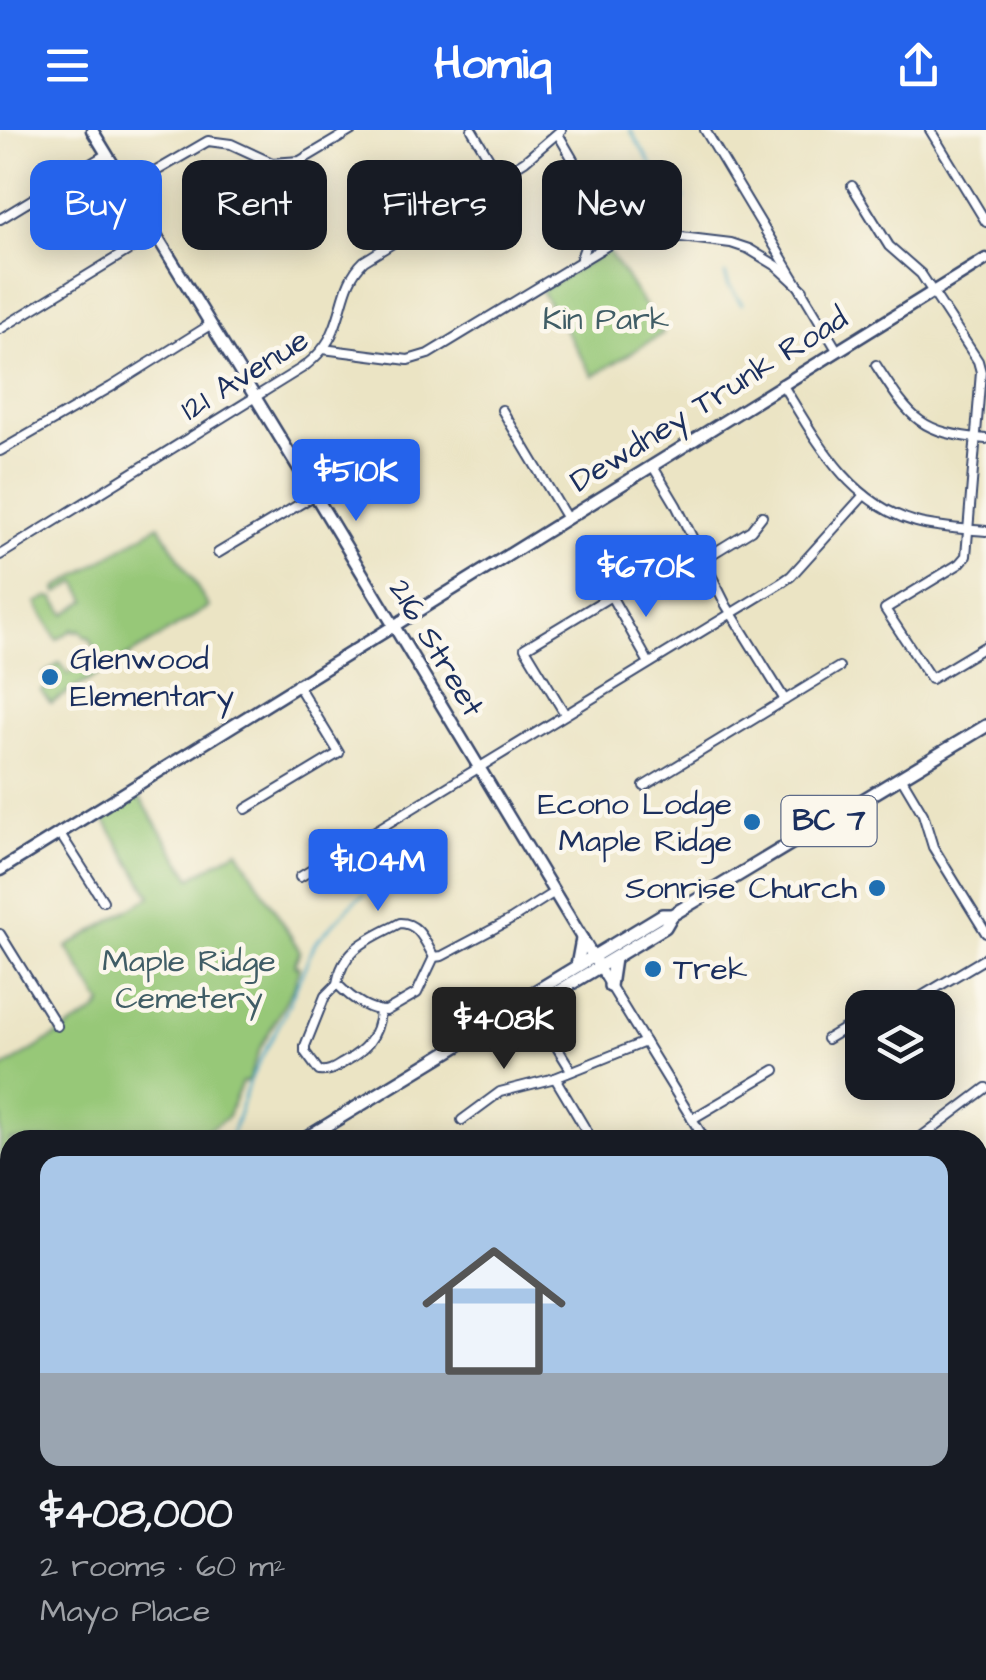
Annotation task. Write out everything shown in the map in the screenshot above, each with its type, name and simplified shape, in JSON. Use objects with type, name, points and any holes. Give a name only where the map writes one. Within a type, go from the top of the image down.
[{"type":"highway","name":"BC 7","points":[[518,1010],[523,1000],[577,966],[614,958],[665,927],[672,915],[900,777],[983,732]]},
{"type":"highway","name":"BC 7","points":[[320,1130],[518,1010],[529,1009],[662,915],[672,915]]},
{"type":"highway","points":[[577,966],[582,939]]},
{"type":"highway","points":[[610,986],[614,958]]},
{"type":"main road","name":"216 Street","points":[[92,130],[110,160]]},
{"type":"main road","name":"216 Street","points":[[162,246],[596,962]]},
{"type":"main road","name":"Dewdney Trunk Road","points":[[0,870],[986,259]]},
{"type":"street","points":[[208,141],[210,130]]},
{"type":"street","points":[[162,167],[208,141],[231,144],[272,163],[300,161],[352,130]]},
{"type":"street","points":[[472,130],[490,160]]},
{"type":"street","points":[[706,130],[837,350]]},
{"type":"street","points":[[930,130],[986,222]]},
{"type":"street","points":[[522,163],[559,132],[575,160]]},
{"type":"street","points":[[0,219],[107,154]]},
{"type":"street","points":[[852,186],[889,246],[921,274],[984,370],[981,438],[964,561],[886,609],[930,679],[986,646]]},
{"type":"street","points":[[682,238],[731,243],[760,254],[802,290]]},
{"type":"street","points":[[0,329],[129,250]]},
{"type":"street","points":[[323,349],[336,325],[350,278],[358,266],[379,250]]},
{"type":"street","points":[[580,260],[584,250]]},
{"type":"street","name":"121 Avenue","points":[[0,555],[302,368],[323,349],[408,360],[428,354],[597,250]]},
{"type":"street","points":[[0,451],[210,325]]},
{"type":"street","points":[[876,365],[905,409],[918,420],[946,434],[981,438]]},
{"type":"street","points":[[782,384],[829,459],[864,495],[914,521],[986,532]]},
{"type":"street","points":[[502,410],[566,517]]},
{"type":"street","points":[[651,464],[732,613],[785,700]]},
{"type":"street","points":[[218,553],[316,495]]},
{"type":"street","points":[[300,876],[790,576],[864,495]]},
{"type":"street","points":[[704,559],[751,530],[762,516]]},
{"type":"street","points":[[564,714],[525,648],[611,596],[649,663]]},
{"type":"street","points":[[644,786],[840,667]]},
{"type":"street","points":[[246,809],[339,752],[297,684]]},
{"type":"street","points":[[900,777],[923,814],[934,847],[986,932]]},
{"type":"street","points":[[59,832],[102,901]]},
{"type":"street","points":[[434,957],[512,920],[553,893]]},
{"type":"street","points":[[380,1012],[376,1035],[364,1050],[328,1072],[319,1071],[305,1052],[325,996],[338,984],[349,953],[400,923],[409,923],[418,930],[434,957]]},
{"type":"street","points":[[0,934],[57,1026]]},
{"type":"street","points":[[338,984],[380,1012],[386,1011],[417,993],[434,957]]},
{"type":"street","points":[[932,990],[986,958]]},
{"type":"street","name":"216 Street","points":[[596,962],[699,1130]]},
{"type":"street","points":[[542,1023],[571,1070]]},
{"type":"street","points":[[827,1038],[845,1028]]},
{"type":"street","points":[[462,1120],[500,1092],[555,1078],[644,1042]]},
{"type":"street","points":[[692,1119],[775,1070]]},
{"type":"street","points":[[555,1078],[585,1130]]},
{"type":"street","points":[[930,1130],[986,1088]]},
{"type":"green space","name":"Kin Park","points":[[608,251],[663,333],[593,376],[541,291]]},
{"type":"green space","name":"Glenwood Elementary","points":[[159,525],[209,607],[51,703],[41,691],[50,685],[44,674],[60,663],[68,674],[99,654],[80,629],[73,629],[57,640],[36,603],[54,598],[65,614],[87,600],[77,582],[58,593],[56,589]]},
{"type":"green space","name":"Maple Ridge Cemetery","points":[[138,795],[191,878],[238,850],[300,951],[294,965],[299,967],[295,984],[260,1049],[248,1081],[242,1082],[227,1118],[207,1130],[0,1130],[0,1070],[97,1011],[102,1004],[67,947],[151,896],[102,816]]},
{"type":"waterway","points":[[630,130],[656,172],[685,199]]},
{"type":"waterway","points":[[725,274],[742,304]]},
{"type":"waterway","points":[[233,1130],[249,1082],[315,943],[364,895]]},
{"type":"place","name":"Glenwood Elementary","points":[[50,677]]},
{"type":"place","name":"Econo Lodge Maple Ridge","points":[[752,822]]},
{"type":"place","name":"Sonrise Church","points":[[877,888]]},
{"type":"place","name":"Trek","points":[[653,969]]}]
